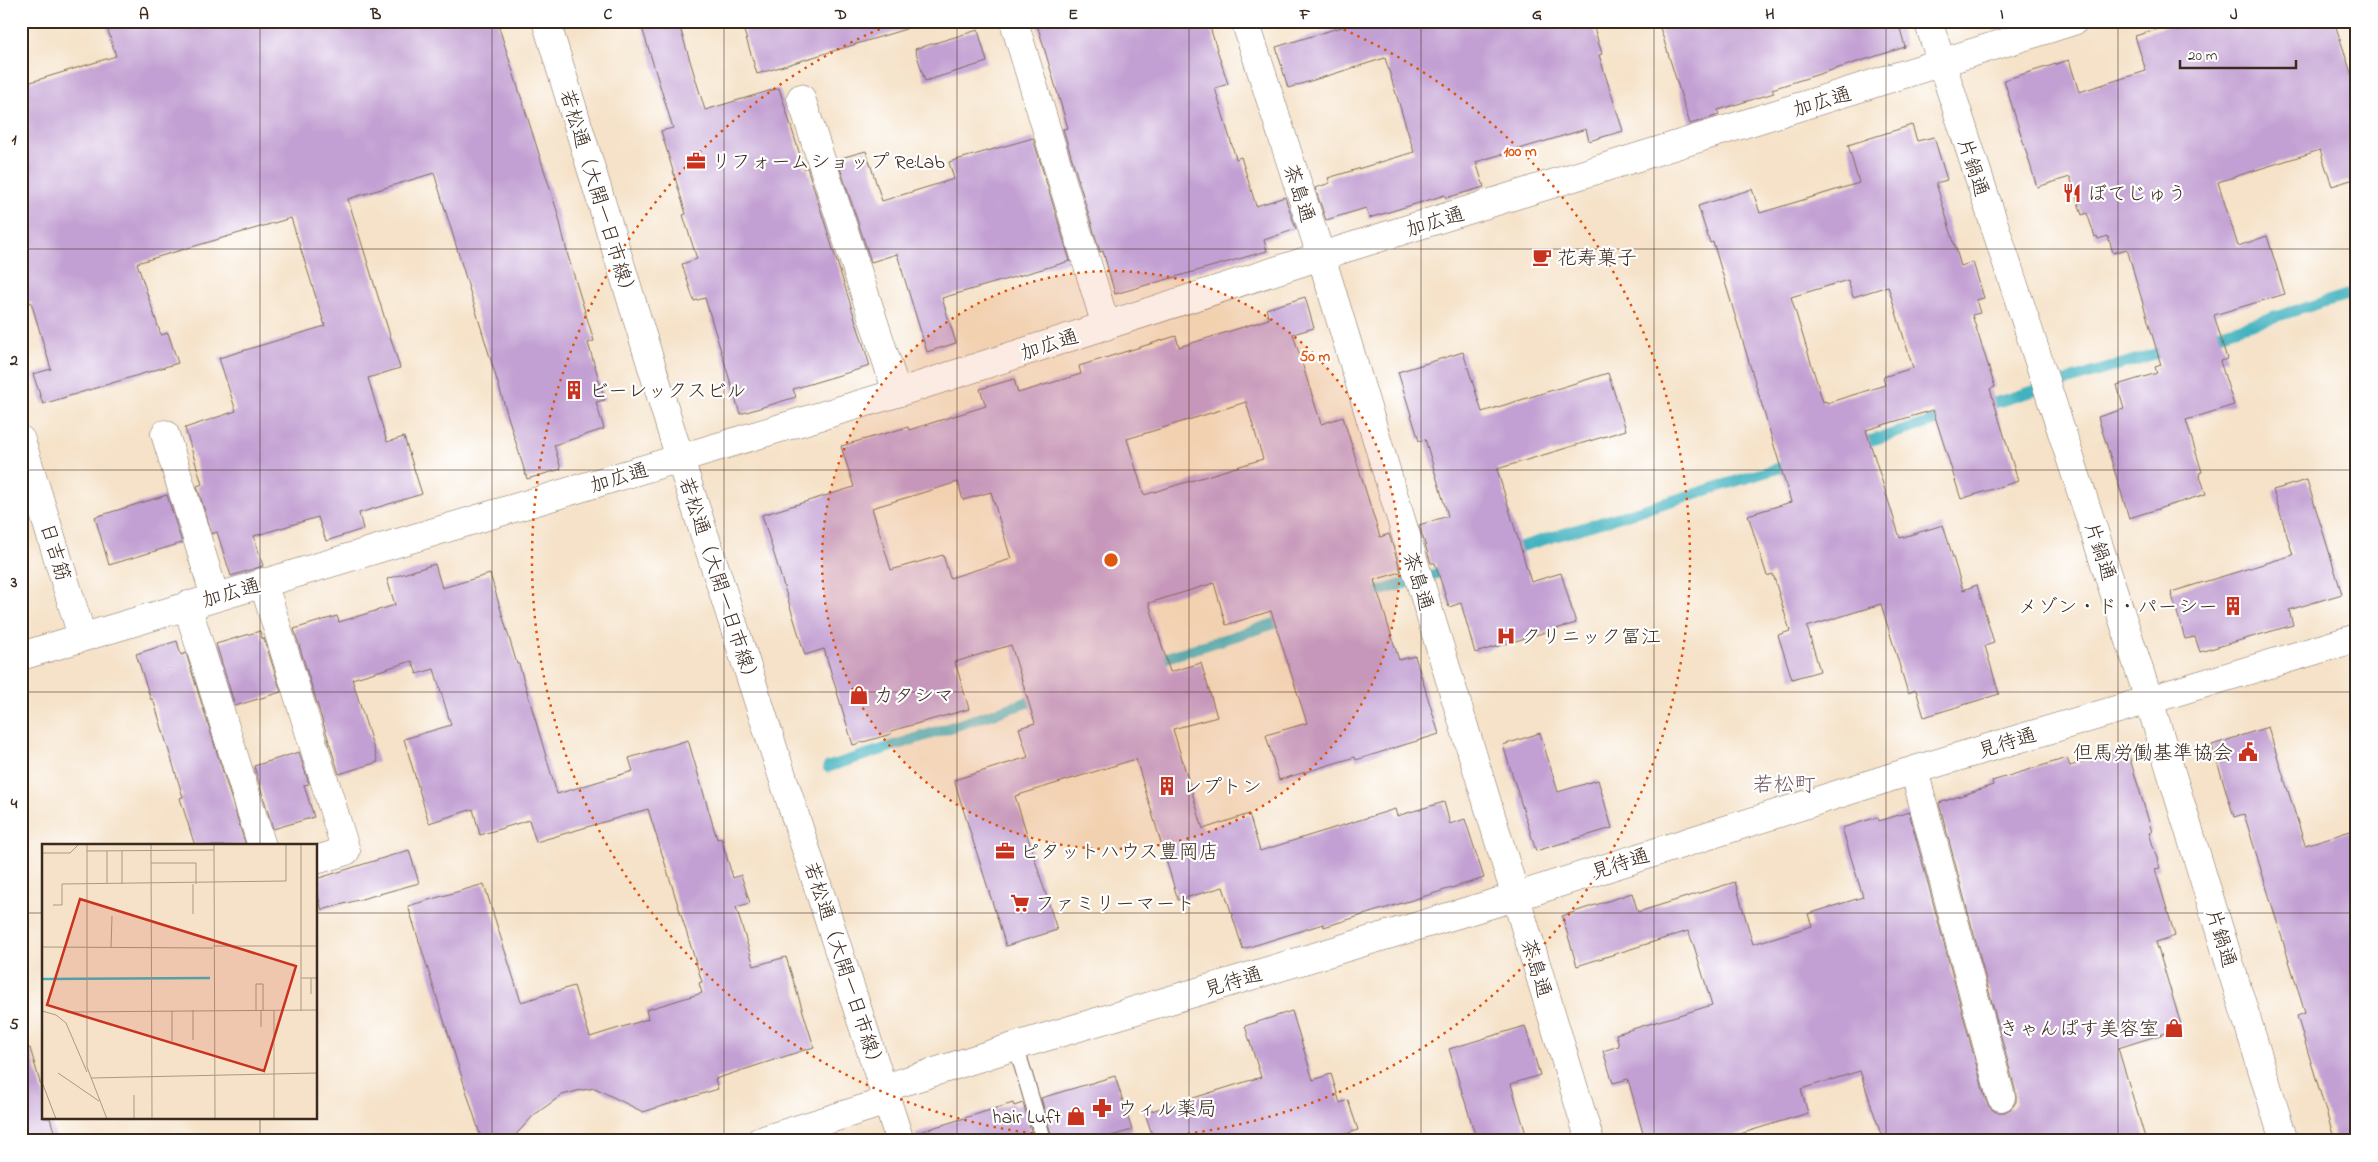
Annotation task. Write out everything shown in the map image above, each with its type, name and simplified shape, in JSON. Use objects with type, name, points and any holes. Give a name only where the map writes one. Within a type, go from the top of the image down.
[{"type":"street","name":"若松通（大開一日市線）","points":[[546,21],[680,459],[900,1141]]},
{"type":"street","name":"茶島通","points":[[1245,21],[1320,256],[1590,1141]]},
{"type":"street","name":"片鍋通","points":[[1928,21],[1940,64],[2149,700],[2284,1141]]},
{"type":"street","name":"加広通","points":[[21,656],[82,636],[898,393],[1320,256],[2074,21]]},
{"type":"street","points":[[1015,25],[1106,326]]},
{"type":"street","points":[[801,98],[898,393]]},
{"type":"street","points":[[165,434],[215,597]]},
{"type":"street","name":"日吉筋","points":[[21,440],[82,636]]},
{"type":"street","points":[[263,582],[346,852],[318,859]]},
{"type":"street","points":[[188,605],[261,844]]},
{"type":"street","name":"見待通","points":[[760,1141],[1016,1046],[1515,897],[1914,770],[2357,638]]},
{"type":"street","points":[[1914,770],[2001,1097]]},
{"type":"lane","points":[[1016,1046],[1044,1141]]},
{"type":"building","points":[[105,21],[497,21],[558,214],[568,256],[594,341],[588,343],[605,400],[596,402],[604,429],[554,445],[561,469],[527,479],[434,173],[348,199],[400,368],[368,378],[387,442],[404,437],[422,494],[359,513],[363,529],[326,541],[318,517],[254,536],[263,566],[231,576],[217,532],[212,534],[197,486],[202,484],[185,428],[236,411],[219,358],[325,326],[291,218],[137,263],[161,335],[168,333],[178,363],[43,404],[33,374],[51,369],[31,302],[27,304],[21,286],[21,85],[116,56]]},
{"type":"building","points":[[640,21],[678,21],[705,110],[779,88],[804,168],[807,167],[870,366],[793,389],[796,397],[740,414],[705,298],[694,301],[682,264],[697,259],[683,215],[686,214],[661,131],[673,128]]},
{"type":"building","points":[[741,21],[905,21],[906,29],[757,74]]},
{"type":"building","points":[[1036,21],[1208,21],[1228,84],[1215,88],[1236,159],[1241,157],[1256,206],[1285,197],[1296,229],[1264,240],[1267,251],[1115,294],[1103,251],[1100,252],[1063,129],[1068,128]]},
{"type":"building","points":[[1361,21],[1592,21],[1602,54],[1599,55],[1623,131],[1589,141],[1586,129],[1476,162],[1484,187],[1446,198],[1445,195],[1369,218],[1366,208],[1326,220],[1315,188],[1330,183],[1328,178],[1414,152],[1385,58],[1288,88],[1276,47]]},
{"type":"building","points":[[1658,21],[1898,21],[1905,47],[1772,89],[1774,93],[1718,110],[1719,115],[1690,124]]},
{"type":"building","points":[[2185,21],[2334,21],[2357,91],[2357,178],[2332,186],[2320,150],[2218,182],[2238,246],[2267,236],[2285,294],[2214,315],[2227,359],[2220,361],[2234,405],[2186,420],[2202,472],[2199,473],[2206,494],[2129,518],[2098,417],[2124,409],[2117,385],[2157,373],[2155,367],[2161,365],[2127,249],[2113,253],[2108,236],[2098,239],[2097,236],[2095,237],[2087,213],[2082,215],[2070,177],[2037,187],[2004,80],[2069,60],[2079,92],[2146,71],[2135,36]]},
{"type":"building","points":[[978,30],[987,62],[925,81],[915,49]]},
{"type":"building","points":[[1912,125],[1917,141],[1934,137],[1947,180],[1936,183],[1961,266],[1973,262],[1984,298],[1976,300],[1980,313],[1972,315],[1995,387],[1990,389],[2018,481],[1961,499],[1933,410],[1866,430],[1900,538],[1943,525],[1963,590],[1977,585],[1994,643],[1985,646],[1999,694],[1924,717],[1916,690],[1908,693],[1881,604],[1807,627],[1820,671],[1792,679],[1778,635],[1790,631],[1773,574],[1767,576],[1748,515],[1791,502],[1713,242],[1710,243],[1698,206],[1752,189],[1760,213],[1859,183],[1848,145]],"holes":[[[1848,280],[1853,297],[1888,286],[1913,368],[1883,377],[1885,385],[1827,403],[1826,401],[1823,402],[1791,297]]]},
{"type":"building","points":[[1033,138],[1070,261],[942,298],[956,343],[927,352],[897,254],[871,262],[837,159],[866,151],[882,201],[954,179],[949,162]]},
{"type":"building","points":[[1305,297],[1314,328],[1293,334],[1321,424],[1343,417],[1380,537],[1389,534],[1401,572],[1374,580],[1399,660],[1415,656],[1439,734],[1356,760],[1355,757],[1279,780],[1266,735],[1307,723],[1271,611],[1226,625],[1214,583],[1149,603],[1170,672],[1201,663],[1217,717],[1173,729],[1203,829],[1249,814],[1260,851],[1395,809],[1397,816],[1444,802],[1450,824],[1465,819],[1484,878],[1324,927],[1323,924],[1243,949],[1223,887],[1178,900],[1136,759],[1015,796],[1057,930],[1006,946],[954,780],[1028,757],[1019,728],[1035,723],[1011,645],[955,662],[969,709],[891,731],[891,734],[853,745],[824,649],[805,655],[762,515],[854,487],[841,446],[908,427],[909,430],[986,406],[980,389],[1014,379],[1018,393],[1081,374],[1079,366],[1176,336],[1179,347],[1269,319],[1266,309]],"holes":[[[1246,402],[1263,459],[1144,495],[1127,439]],[[958,482],[963,500],[991,492],[1011,559],[950,578],[943,555],[891,570],[872,508]]]},
{"type":"building","points":[[1463,352],[1482,412],[1608,373],[1626,430],[1497,469],[1531,582],[1561,573],[1576,623],[1475,653],[1461,603],[1449,607],[1435,563],[1431,563],[1419,525],[1448,516],[1425,439],[1419,441],[1398,372]]},
{"type":"building","name":"メゾン・ド・パーシー","points":[[2307,480],[2342,594],[2289,610],[2293,625],[2200,652],[2195,637],[2185,639],[2171,592],[2293,555],[2273,490]]},
{"type":"building","points":[[167,495],[182,543],[109,565],[95,517]]},
{"type":"building","points":[[435,564],[442,588],[490,574],[517,664],[519,664],[557,794],[633,771],[629,758],[688,740],[717,839],[721,838],[733,878],[741,875],[750,903],[736,907],[754,966],[786,957],[814,1047],[715,1079],[718,1089],[643,1112],[595,1088],[562,1095],[534,1115],[510,1141],[482,1141],[408,906],[484,884],[521,1002],[574,986],[590,1037],[648,1019],[646,1010],[702,993],[699,983],[702,982],[648,809],[536,842],[529,820],[480,835],[473,809],[429,823],[404,739],[451,725],[434,669],[417,674],[412,661],[352,679],[378,762],[339,774],[294,629],[337,616],[339,622],[395,605],[387,579]]},
{"type":"building","points":[[260,631],[262,639],[264,638],[281,692],[235,706],[216,644]]},
{"type":"building","points":[[177,641],[181,655],[186,653],[245,844],[194,844],[180,798],[183,797],[153,699],[151,700],[136,654]]},
{"type":"building","points":[[2268,727],[2305,845],[2357,829],[2357,1141],[2335,1141],[2297,1016],[2305,1013],[2244,814],[2234,817],[2212,745]]},
{"type":"building","points":[[1540,733],[1558,792],[1598,780],[1612,828],[1536,851],[1503,745]]},
{"type":"building","points":[[2127,749],[2152,832],[2149,833],[2160,868],[2155,869],[2175,936],[2156,942],[2182,1028],[2118,1048],[2146,1141],[1883,1141],[1860,1071],[1801,1089],[1808,1113],[1717,1141],[1645,1141],[1628,1079],[1613,1083],[1603,1051],[1619,1046],[1616,1034],[1712,1005],[1694,946],[1688,931],[1577,966],[1562,916],[1632,893],[1638,912],[1735,882],[1753,944],[1812,926],[1808,914],[1863,897],[1842,828],[1878,817],[1879,821],[1909,812],[1986,1101],[1990,1108],[1996,1112],[2005,1112],[2012,1108],[2016,1102],[2016,1093],[1939,803],[1993,785],[1992,781],[2067,758],[2070,766]]},
{"type":"building","points":[[299,752],[309,784],[304,785],[314,817],[273,829],[254,766]]},
{"type":"building","points":[[409,850],[419,883],[322,910],[318,896],[318,878]]},
{"type":"building","points":[[1292,1011],[1313,1080],[1331,1074],[1340,1103],[1348,1100],[1358,1130],[1323,1141],[1154,1141],[1145,1113],[1261,1077],[1245,1026]]},
{"type":"building","points":[[1525,1026],[1540,1075],[1511,1084],[1528,1141],[1477,1141],[1449,1049]]},
{"type":"building","points":[[30,1048],[42,1089],[42,1120],[51,1120],[57,1141],[21,1141],[21,1049]]},
{"type":"building","points":[[1115,1076],[1132,1130],[1094,1141],[1053,1141],[1041,1098]]},
{"type":"building","points":[[1013,1103],[1014,1106],[1023,1103],[1034,1141],[917,1141],[916,1133]]},
{"type":"waterway","points":[[2205,338],[2357,292]]},
{"type":"waterway","points":[[1981,407],[2171,349]]},
{"type":"waterway","points":[[1856,445],[1951,416]]},
{"type":"waterway","points":[[1507,551],[1796,463]]},
{"type":"waterway","points":[[1364,596],[1451,569]]},
{"type":"waterway","points":[[1152,662],[1289,619]]},
{"type":"waterway","points":[[828,767],[1041,698]]},
{"type":"place","name":"リフォームショップ Re:Lab","points":[[696,161]]},
{"type":"place","name":"ぼてじゅう","points":[[2072,193]]},
{"type":"place","name":"花寿菓子","points":[[1542,257]]},
{"type":"place","name":"ビーレックスビル","points":[[574,390]]},
{"type":"place","name":"メゾン・ド・パーシー","points":[[2233,606]]},
{"type":"place","name":"クリニック冨江","points":[[1506,636]]},
{"type":"place","name":"カタシマ","points":[[859,695]]},
{"type":"place","name":"但馬労働基準協会","points":[[2248,752]]},
{"type":"place","name":"レプトン","points":[[1167,786]]},
{"type":"place","name":"ピタットハウス豊岡店","points":[[1005,851]]},
{"type":"place","name":"ファミリーマート","points":[[1020,903]]},
{"type":"place","name":"きゃんぱす美容室","points":[[2174,1028]]},
{"type":"place","name":"ウィル薬局","points":[[1102,1108]]},
{"type":"place","name":"hair Luft","points":[[1076,1116]]},
{"type":"district","name":"若松町","points":[[1784,784]]}]
